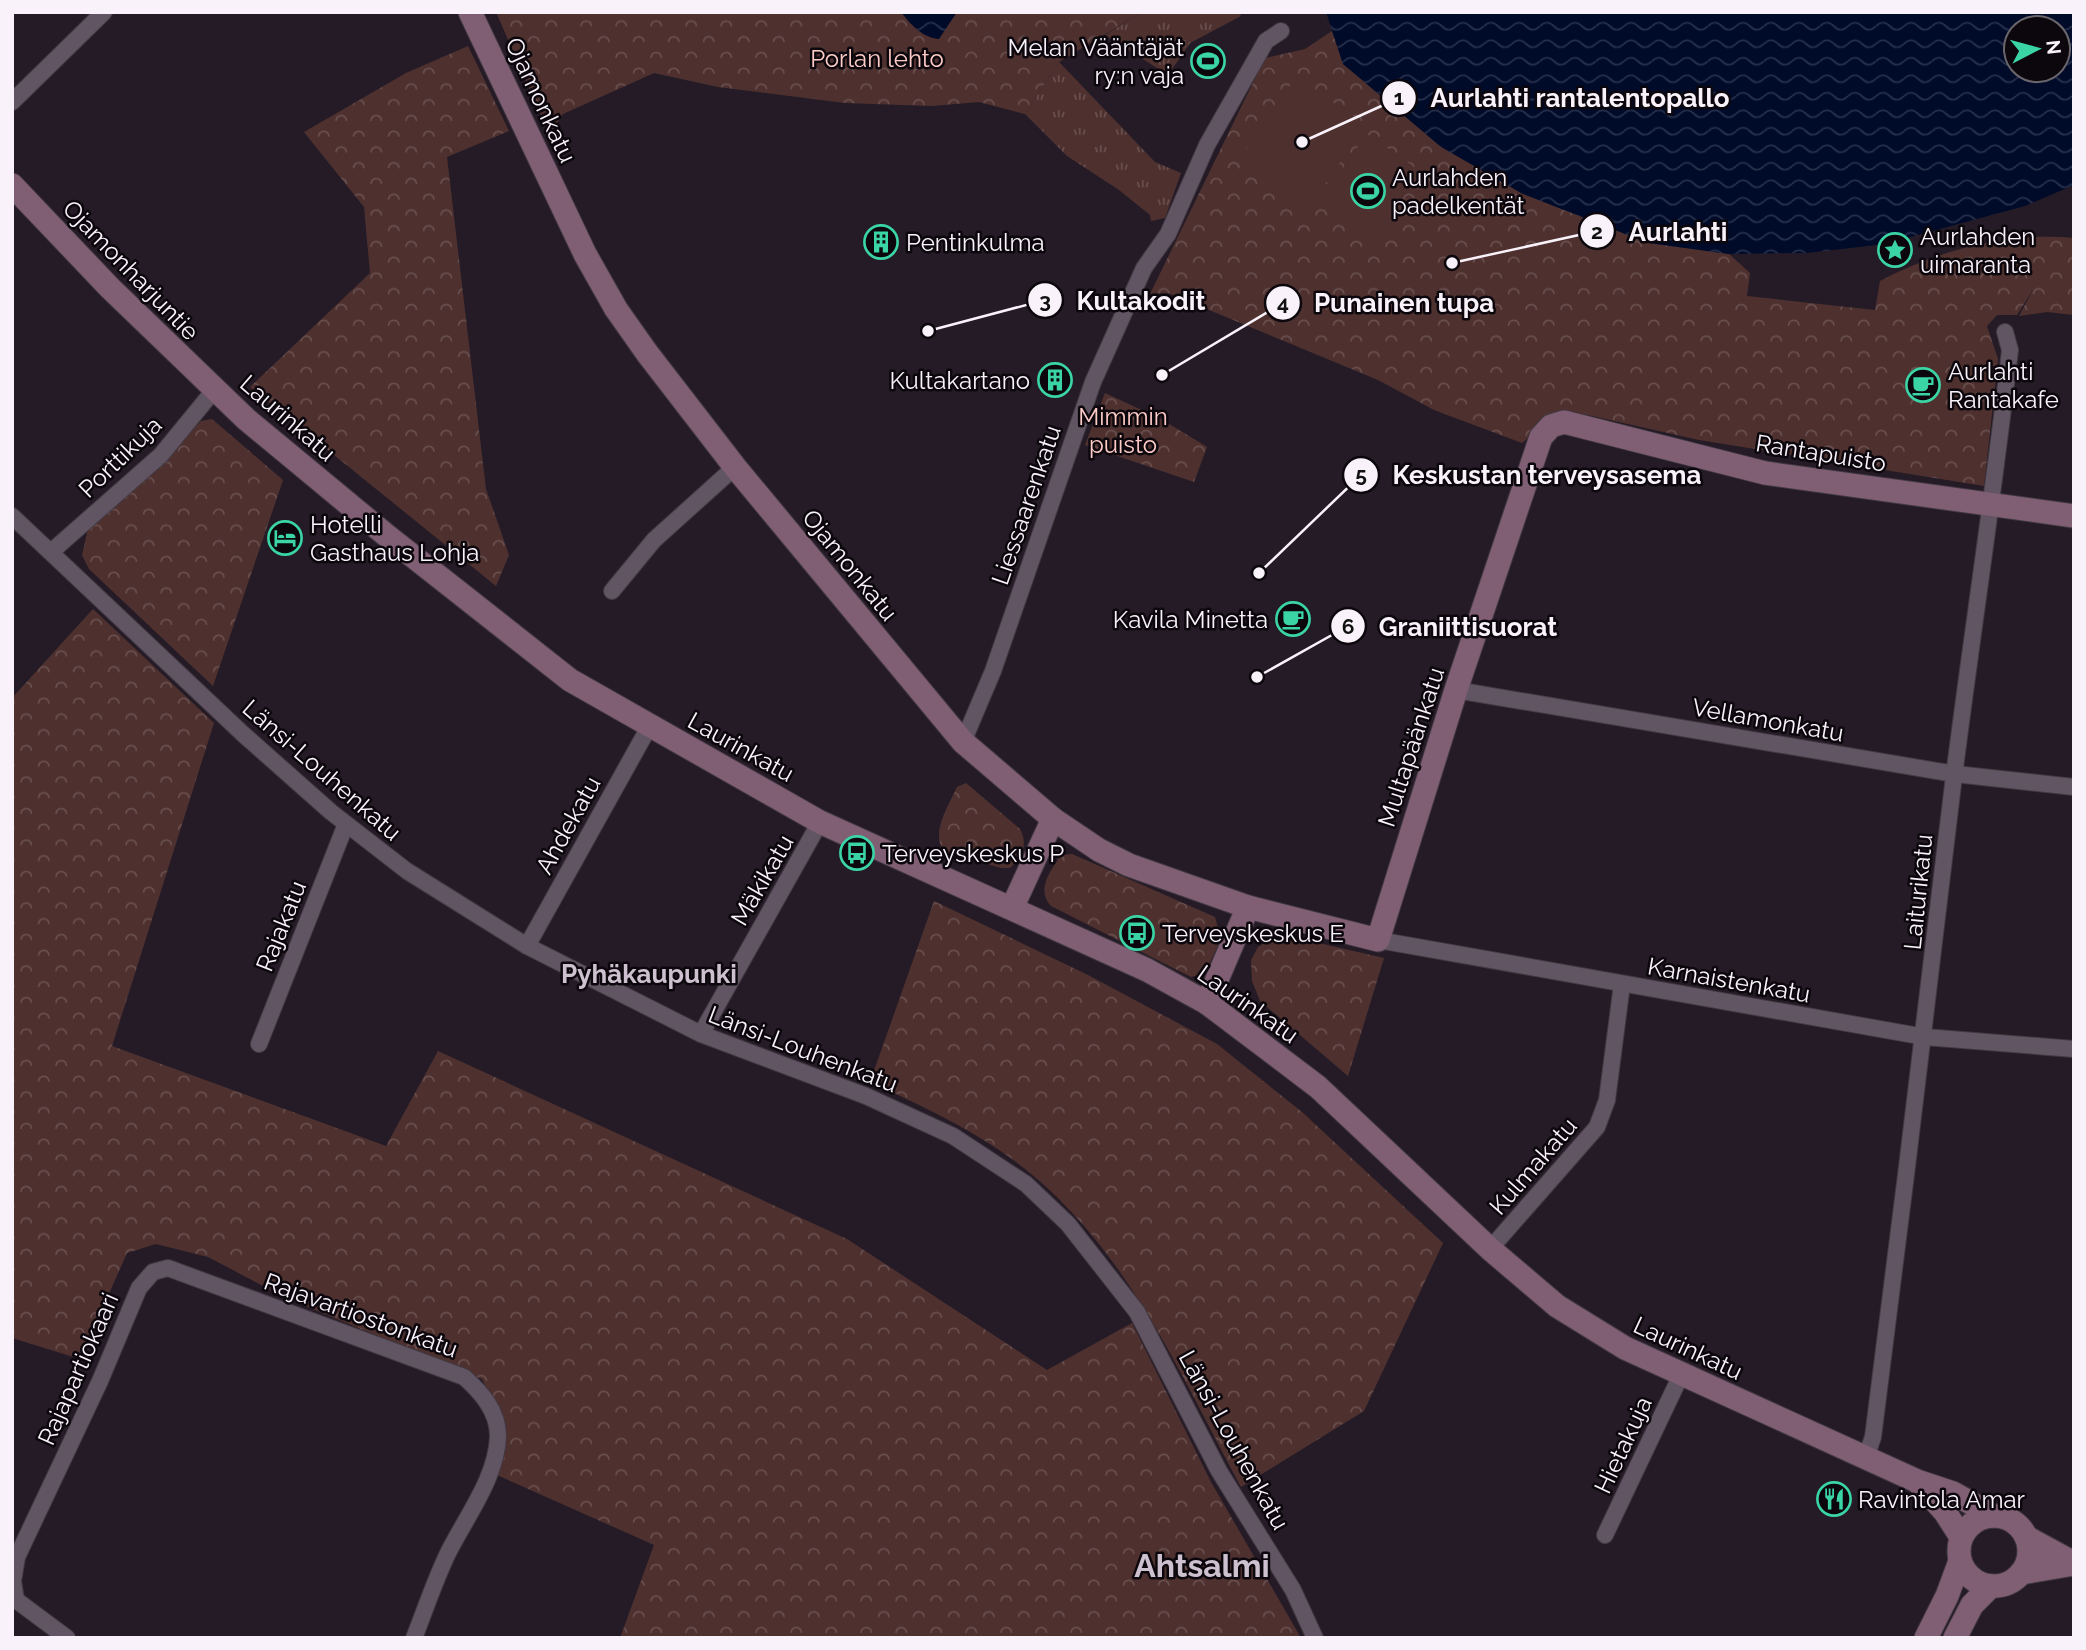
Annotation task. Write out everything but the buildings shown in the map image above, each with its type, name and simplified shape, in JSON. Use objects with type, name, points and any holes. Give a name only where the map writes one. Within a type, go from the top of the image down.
[{"type":"main road","name":"Ojamonkatu","points":[[470,12],[585,254],[647,354],[735,467],[963,742],[1053,819],[1099,850],[1129,865],[1248,907],[1378,940]]},
{"type":"main road","name":"Ojamonharjuntie","points":[[12,185],[110,288],[215,389]]},
{"type":"main road","name":"Laurinkatu","points":[[215,389],[386,535],[570,680],[820,822],[1147,970],[1207,1003],[1318,1087],[1490,1249],[1557,1306],[1590,1328],[1681,1375],[1917,1481],[1953,1493],[1994,1516]]},
{"type":"main road","name":"Rantapuisto","points":[[1564,422],[1765,473],[2074,516]]},
{"type":"main road","name":"Multapäänkatu","points":[[1378,940],[1456,690],[1541,437],[1551,426],[1564,422]]},
{"type":"main road","points":[[1012,908],[1053,819]]},
{"type":"main road","points":[[1207,1003],[1248,907]]},
{"type":"main road","name":"Laurinkatu","points":[[1917,1481],[1945,1512],[1961,1537]]},
{"type":"main road","points":[[1926,1638],[1947,1596],[1960,1561],[1961,1537],[1975,1521],[1994,1516],[2013,1522],[2026,1537],[2074,1563]]},
{"type":"main road","points":[[2021,1573],[2029,1556],[2026,1537]]},
{"type":"main road","points":[[1960,1561],[1971,1579],[1991,1586],[2002,1586],[2021,1573],[2074,1563]]},
{"type":"main road","points":[[1955,1638],[1972,1605],[1991,1586]]},
{"type":"street","points":[[12,102],[104,12]]},
{"type":"street","name":"Liessaarenkatu","points":[[963,742],[993,671],[1093,382],[1139,279],[1168,234],[1207,145],[1266,41],[1281,31]]},
{"type":"street","name":"Laiturikatu","points":[[1866,1457],[1873,1437],[1925,1037],[1955,774],[1993,505],[2010,350],[2005,332]]},
{"type":"street","name":"Porttikuja","points":[[51,552],[161,455],[215,389]]},
{"type":"street","points":[[612,591],[654,540],[735,467]]},
{"type":"street","name":"Länsi-Louhenkatu","points":[[12,516],[243,734],[346,824],[407,871],[527,946],[701,1034],[852,1090],[953,1136],[1026,1184],[1068,1224],[1137,1312],[1219,1471],[1293,1590],[1315,1638]]},
{"type":"street","name":"Vellamonkatu","points":[[1456,690],[1955,774],[2074,788]]},
{"type":"street","name":"Ahdekatu","points":[[527,946],[649,727]]},
{"type":"street","name":"Mäkikatu","points":[[701,1034],[820,822]]},
{"type":"street","name":"Rajakatu","points":[[259,1044],[346,824]]},
{"type":"street","name":"Karnaistenkatu","points":[[1378,940],[1925,1037],[2074,1049]]},
{"type":"street","name":"Kulmakatu","points":[[1490,1249],[1597,1127],[1607,1100],[1622,985]]},
{"type":"street","name":"Rajapartiokaari","points":[[67,1638],[16,1600],[13,1581],[17,1557],[100,1381],[139,1289],[153,1272],[168,1268]]},
{"type":"street","name":"Rajavartiostonkatu","points":[[168,1268],[464,1377],[480,1391],[492,1411],[498,1435],[489,1474],[446,1556],[414,1638]]},
{"type":"street","name":"Hietakuja","points":[[1605,1535],[1681,1375]]},
{"type":"green space","name":"Porlan lehto","points":[[496,12],[901,12],[923,34],[938,39],[957,12],[1142,12],[1059,62],[1025,114],[979,102],[932,106],[845,103],[718,87],[654,73],[563,114],[549,134]]},
{"type":"green space","points":[[1142,12],[1239,12],[1241,16],[1190,43],[1168,75],[1105,35]]},
{"type":"green space","points":[[1332,31],[1343,64],[1521,193],[1648,242],[1729,254],[1750,273],[1747,296],[1875,310],[1880,281],[1926,260],[1999,241],[2074,238],[2074,315],[2047,312],[2019,316],[2034,288],[2017,315],[1997,315],[1987,326],[1998,359],[1984,486],[1699,440],[1570,411],[1556,415],[1522,443],[1434,410],[1378,380],[1168,293],[1150,294],[1265,58],[1305,49]]},
{"type":"green space","points":[[468,46],[509,131],[447,157],[486,489],[509,555],[496,586],[250,387],[370,273],[364,207],[304,132],[406,73]]},
{"type":"green space","points":[[1059,62],[1155,162],[1181,173],[1165,218],[1151,221],[1150,215],[1119,190],[1067,156],[1025,114]]},
{"type":"green space","points":[[1296,77],[1366,125],[1309,207],[1239,160]]},
{"type":"green space","name":"Aurlahden padelkentät","points":[[1367,134],[1421,172],[1375,238],[1321,200]]},
{"type":"green space","name":"Mimmin puisto","points":[[1105,393],[1161,419],[1207,447],[1194,482],[1085,445]]},
{"type":"green space","points":[[212,419],[283,480],[213,686],[89,569],[82,555],[88,529],[201,421]]},
{"type":"green space","points":[[93,609],[214,723],[112,1046],[386,1146],[438,1051],[847,1239],[1047,1370],[1132,1323],[1211,1482],[1301,1638],[620,1638],[654,1545],[497,1475],[506,1432],[482,1379],[286,1298],[208,1257],[156,1244],[127,1253],[80,1359],[12,1338],[12,698]]},
{"type":"green space","points":[[966,783],[1020,829],[1024,840],[1023,850],[1010,868],[1001,868],[944,851],[940,844],[940,828],[946,810],[957,787]]},
{"type":"green space","points":[[1072,854],[1215,917],[1221,939],[1205,973],[1191,977],[1051,906],[1045,893],[1046,880],[1061,855]]},
{"type":"green space","points":[[934,901],[1088,975],[1217,1044],[1302,1112],[1443,1243],[1364,1411],[1241,1487],[1152,1322],[1100,1246],[1070,1210],[1018,1163],[978,1136],[870,1082]]},
{"type":"green space","points":[[1271,939],[1310,941],[1384,958],[1348,1076],[1260,1001],[1252,981],[1251,960],[1258,947]]},
{"type":"water","points":[[901,12],[957,12],[939,39],[922,33]]},
{"type":"water","points":[[1326,12],[2074,12],[2074,185],[2025,206],[1885,244],[1807,253],[1729,254],[1648,243],[1521,193],[1441,147],[1343,64]]},
{"type":"place","name":"Melan Vääntäjät ry:n vaja","points":[[1208,61]]},
{"type":"place","name":"Aurlahti rantalentopallo","points":[[1302,142]]},
{"type":"place","name":"Aurlahden padelkentät","points":[[1368,191]]},
{"type":"place","name":"Pentinkulma","points":[[881,242]]},
{"type":"place","name":"Aurlahden uimaranta","points":[[1895,250]]},
{"type":"place","name":"Aurlahti","points":[[1452,263]]},
{"type":"place","name":"Kultakodit","points":[[928,331]]},
{"type":"place","name":"Punainen tupa","points":[[1162,375]]},
{"type":"place","name":"Kultakartano","points":[[1055,380]]},
{"type":"place","name":"Aurlahti Rantakafe","points":[[1923,385]]},
{"type":"place","name":"Hotelli Gasthaus Lohja","points":[[285,538]]},
{"type":"place","name":"Keskustan terveysasema","points":[[1259,573]]},
{"type":"place","name":"Kavila Minetta","points":[[1293,619]]},
{"type":"place","name":"Graniittisuorat","points":[[1257,677]]},
{"type":"place","name":"Terveyskeskus P","points":[[857,853]]},
{"type":"place","name":"Terveyskeskus E","points":[[1137,933]]},
{"type":"place","name":"Ravintola Amar","points":[[1834,1499]]},
{"type":"district","name":"Pyhäkaupunki","points":[[649,974]]},
{"type":"district","name":"Ahtsalmi","points":[[1202,1565]]}]
